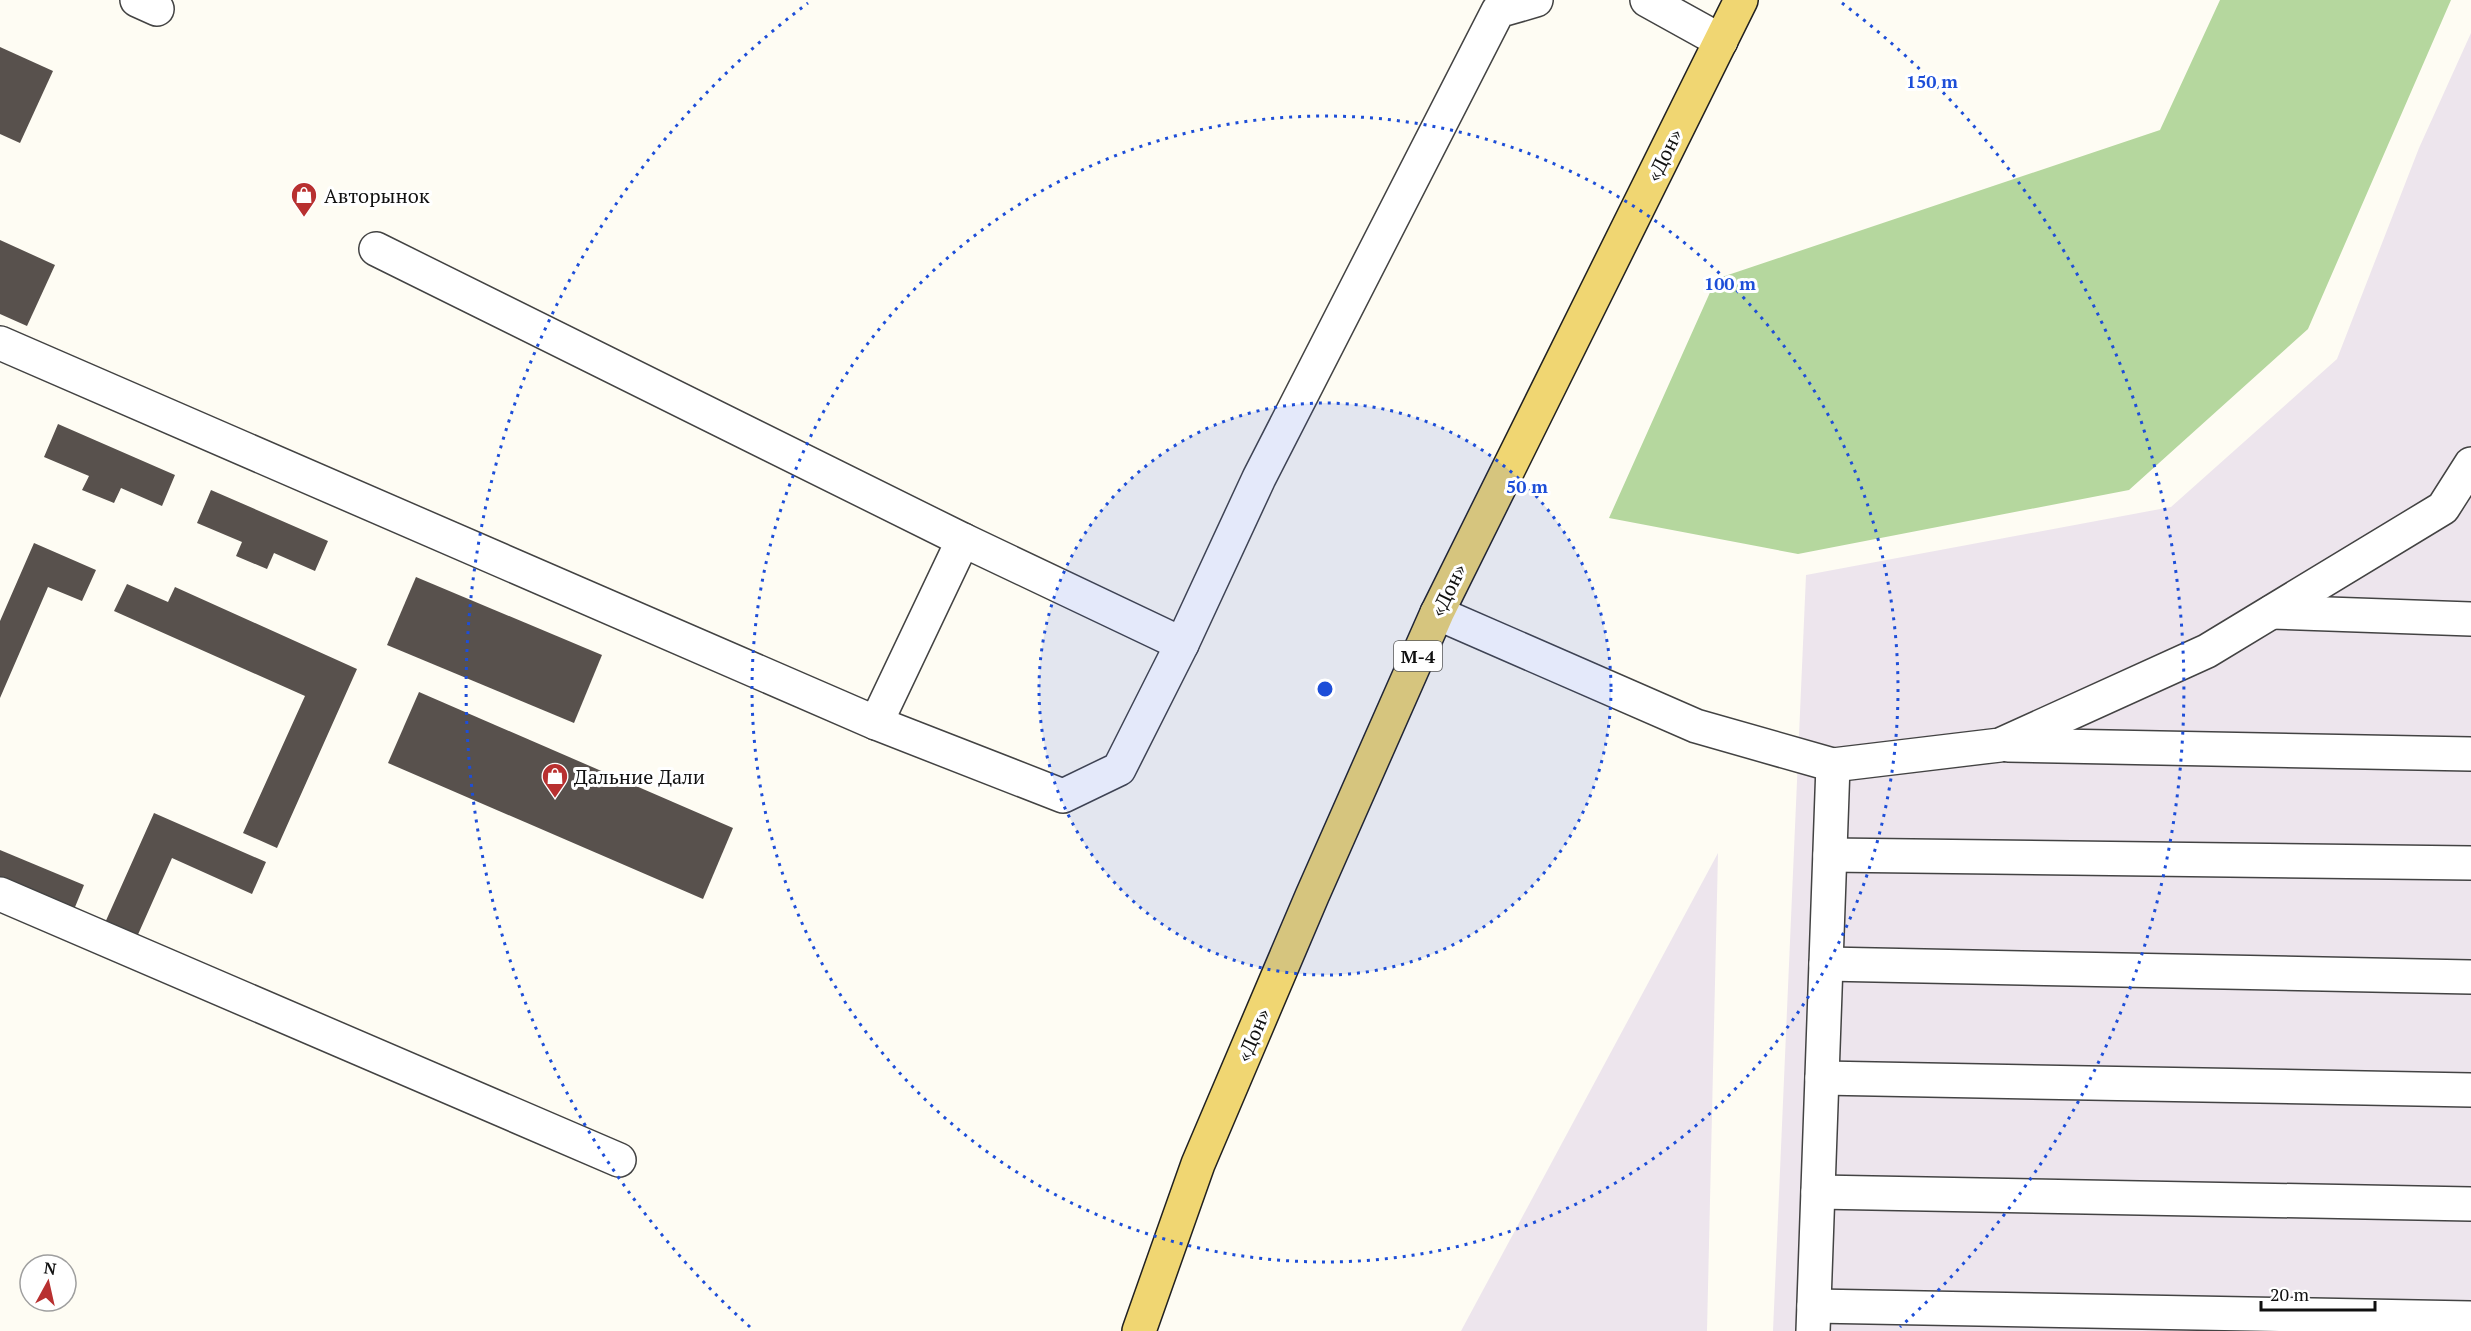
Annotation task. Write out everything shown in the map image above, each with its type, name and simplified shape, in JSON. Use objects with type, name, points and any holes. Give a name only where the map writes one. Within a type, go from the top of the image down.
[{"type":"main road","name":"«Дон»","points":[[1139,1331],[1198,1164],[1312,896],[1437,613],[1741,0]]},
{"type":"street","points":[[0,343],[876,723],[1063,796],[1119,769],[1182,644],[1259,478],[1498,11],[1536,0]]},
{"type":"street","points":[[1647,0],[1721,41]]},
{"type":"street","points":[[376,249],[963,540],[1182,644]]},
{"type":"street","points":[[2000,745],[2207,651],[2272,612],[2457,509],[2471,464]]},
{"type":"street","points":[[876,723],[963,540]]},
{"type":"street","points":[[2272,612],[2471,619]]},
{"type":"street","points":[[1437,613],[1695,726],[1833,765],[2000,745],[2471,754]]},
{"type":"street","points":[[1833,765],[1813,1318],[2471,1318]]},
{"type":"street","points":[[1830,855],[2471,863]]},
{"type":"street","points":[[0,894],[619,1160]]},
{"type":"street","points":[[1826,964],[2471,977]]},
{"type":"street","points":[[1822,1078],[2471,1090]]},
{"type":"street","points":[[1818,1192],[2471,1204]]},
{"type":"shaded area","points":[[2471,33],[2471,1331],[1773,1331],[1806,575],[2171,507],[2337,359],[2419,148]]},
{"type":"shaded area","points":[[1718,853],[1707,1331],[1461,1331]]},
{"type":"green space","points":[[2220,0],[2451,0],[2308,329],[2129,490],[1798,554],[1609,518],[1716,279],[2160,130]]},
{"type":"building","points":[[0,47],[53,71],[20,143],[0,134]]},
{"type":"building","points":[[0,240],[55,265],[27,326],[0,314]]},
{"type":"building","points":[[58,424],[175,475],[162,506],[121,488],[114,503],[82,490],[89,476],[44,457]]},
{"type":"building","points":[[211,490],[328,541],[315,571],[274,553],[267,569],[236,556],[242,542],[197,523]]},
{"type":"building","points":[[34,543],[96,570],[82,601],[48,587],[0,698],[0,621]]},
{"type":"building","points":[[416,577],[602,655],[574,723],[387,645]]},
{"type":"building","points":[[127,584],[168,602],[175,587],[357,669],[277,848],[243,833],[305,696],[114,611]]},
{"type":"building","points":[[419,692],[733,828],[703,899],[388,763]]},
{"type":"building","points":[[154,813],[266,862],[252,894],[172,858],[136,939],[104,925]]},
{"type":"building","points":[[0,850],[84,885],[73,912],[0,882]]},
{"type":"place","name":"Авторынок","points":[[304,218]]},
{"type":"place","name":"Дальние Дали","points":[[555,799]]}]
